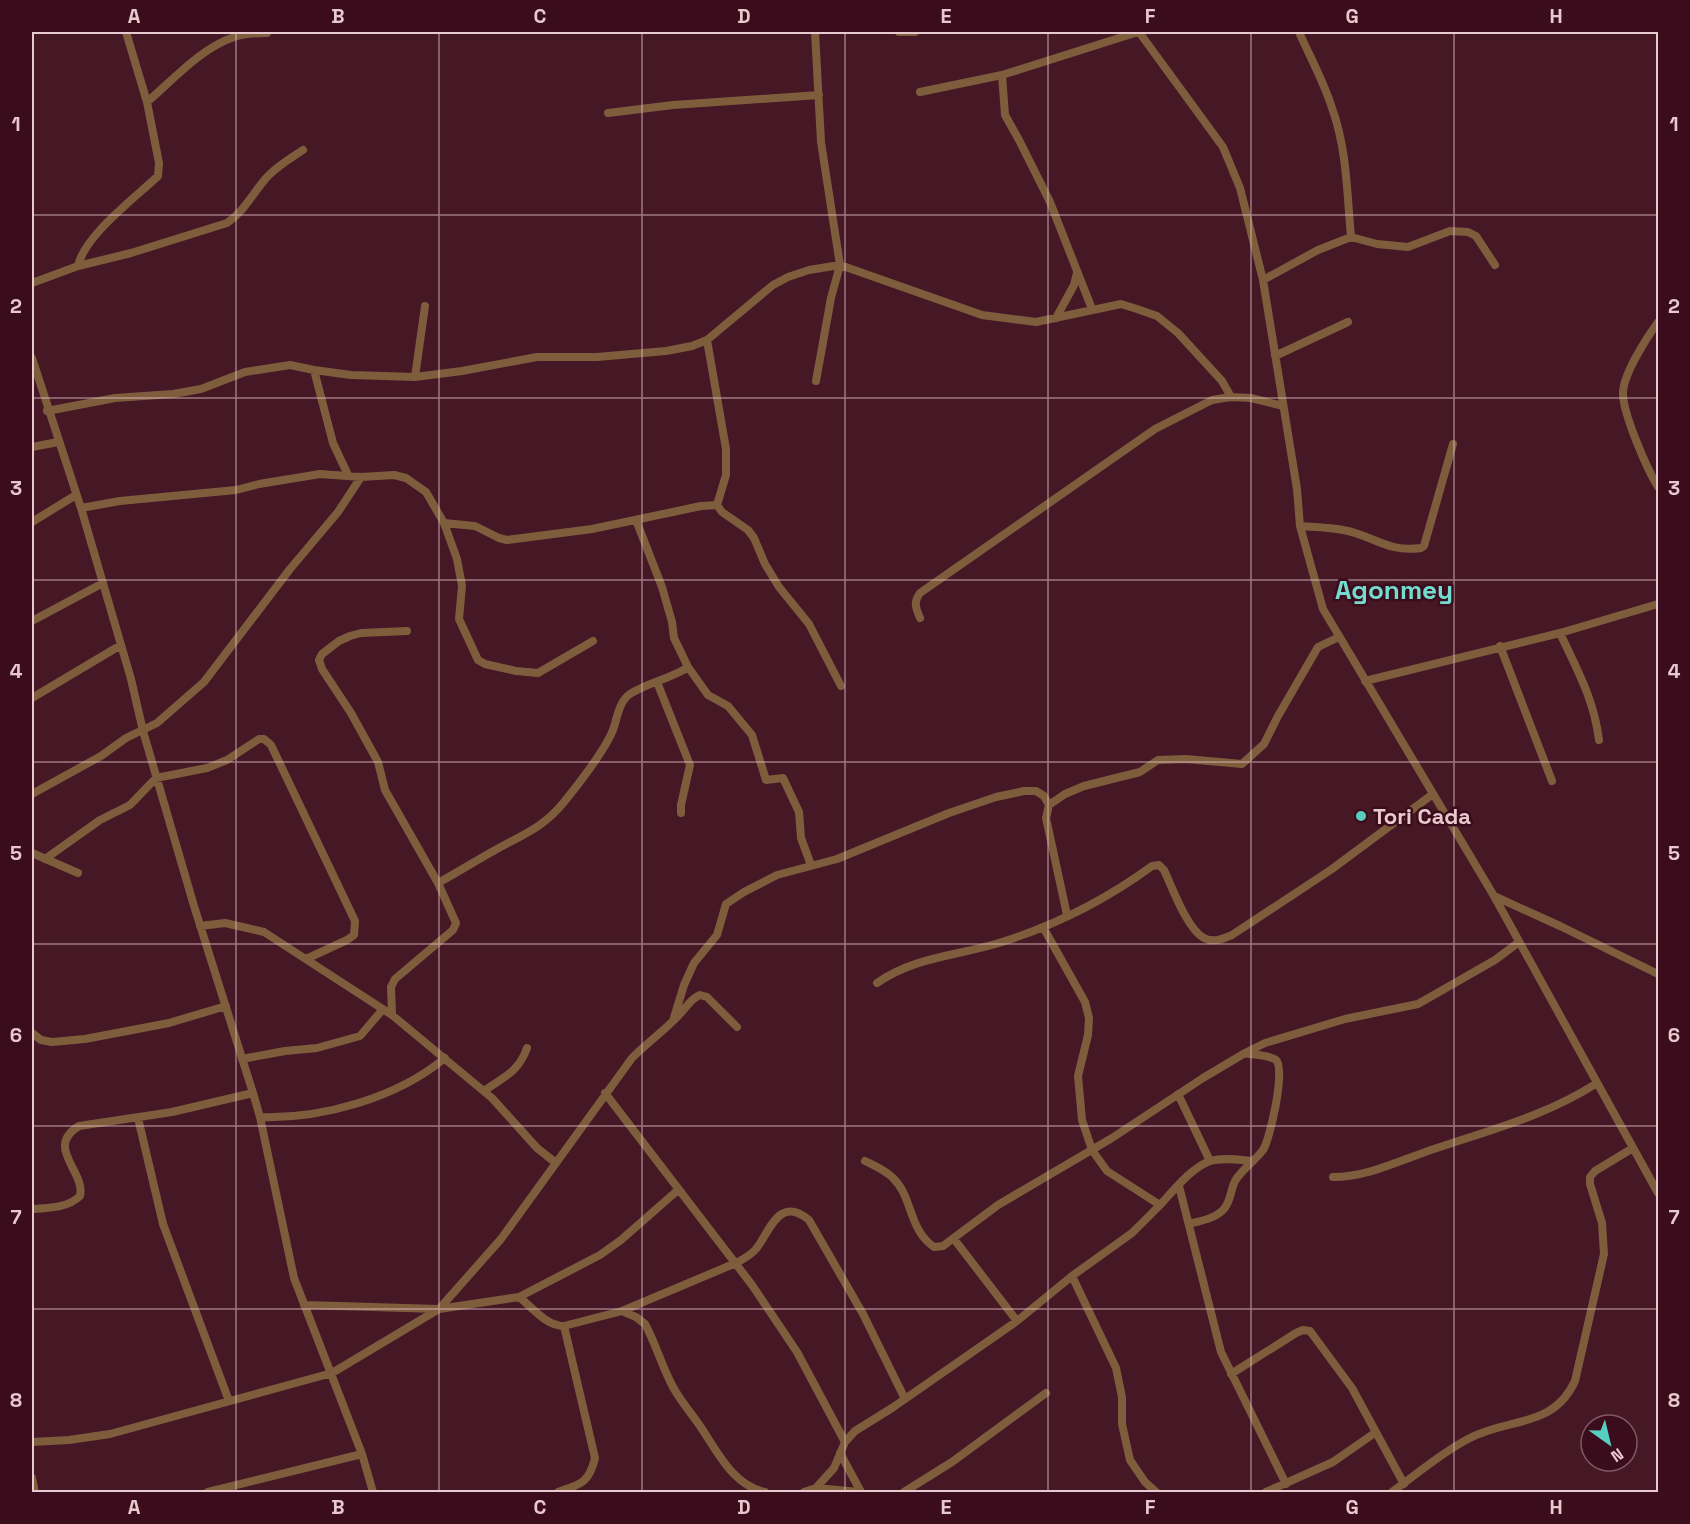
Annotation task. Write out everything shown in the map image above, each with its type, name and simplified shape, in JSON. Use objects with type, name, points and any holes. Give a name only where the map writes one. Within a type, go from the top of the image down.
[{"type":"street","points":[[78,266],[80,256],[104,226],[158,176],[159,163],[147,102],[126,32]]},
{"type":"street","points":[[815,32],[821,142],[840,265],[831,298],[816,381]]},
{"type":"street","points":[[899,32],[915,32]]},
{"type":"street","points":[[920,92],[1002,75],[1139,32],[1223,147],[1240,188],[1263,280],[1298,489],[1300,526],[1323,609],[1494,896],[1659,1193]]},
{"type":"street","points":[[1299,32],[1332,107],[1340,133],[1345,163],[1351,237]]},
{"type":"street","points":[[147,102],[206,52],[233,37],[250,33],[267,33]]},
{"type":"street","points":[[1002,75],[1005,115],[1050,202],[1092,309]]},
{"type":"street","points":[[608,113],[673,105],[819,95]]},
{"type":"street","points":[[32,283],[78,266],[131,253],[227,223],[268,176],[286,160],[303,150]]},
{"type":"street","points":[[1263,280],[1318,250],[1351,237],[1377,244],[1407,247],[1450,231],[1468,232],[1476,236],[1494,265]]},
{"type":"street","points":[[48,411],[115,398],[173,394],[201,389],[245,372],[290,365],[314,370],[386,377],[415,377],[537,357],[597,357],[666,351],[692,346],[707,340],[773,285],[788,277],[809,270],[840,265],[982,315],[1036,322],[1121,304],[1156,315],[1179,333],[1222,381],[1231,398]]},
{"type":"street","points":[[1056,318],[1074,285],[1077,272]]},
{"type":"street","points":[[415,377],[425,306]]},
{"type":"street","points":[[1275,356],[1348,322]]},
{"type":"street","points":[[1659,322],[1644,341],[1623,390],[1624,404],[1642,454],[1659,487]]},
{"type":"street","points":[[707,340],[726,449],[726,475],[717,505]]},
{"type":"street","points":[[32,358],[81,508],[139,708],[156,778],[260,1117],[294,1278],[362,1454],[373,1492]]},
{"type":"street","points":[[314,370],[333,443],[348,475]]},
{"type":"street","points":[[32,395],[42,393]]},
{"type":"street","points":[[920,618],[915,599],[920,593],[1155,429],[1212,400],[1251,398],[1283,406]]},
{"type":"street","points":[[32,447],[58,442]]},
{"type":"street","points":[[1300,526],[1344,530],[1388,547],[1421,548],[1425,542],[1453,444]]},
{"type":"street","points":[[81,508],[120,501],[236,490],[320,474],[361,477],[394,475],[406,478],[426,492],[444,523],[457,559],[462,586],[459,619],[478,660],[485,664],[516,671],[538,673],[592,641]]},
{"type":"street","points":[[32,794],[101,756],[126,738],[143,731],[187,699],[204,682],[283,577],[338,512],[361,477]]},
{"type":"street","points":[[32,522],[76,495]]},
{"type":"street","points":[[444,523],[475,526],[507,540],[592,529],[701,506],[717,505]]},
{"type":"street","points":[[717,505],[722,512],[748,530],[754,538],[765,564],[779,587],[809,624],[841,686]]},
{"type":"street","points":[[636,520],[662,587],[674,638],[688,667],[708,695],[728,706],[752,735],[766,780],[783,778],[799,812],[801,838],[811,865]]},
{"type":"street","points":[[32,621],[103,583]]},
{"type":"street","points":[[1365,681],[1560,633],[1659,604]]},
{"type":"street","points":[[392,1015],[391,987],[395,979],[453,930],[456,923],[438,883],[385,790],[378,762],[351,713],[322,669],[319,660],[322,654],[350,636],[360,633],[407,631]]},
{"type":"street","points":[[1560,633],[1587,688],[1599,740]]},
{"type":"street","points":[[1049,805],[1065,794],[1084,786],[1140,772],[1158,760],[1186,759],[1242,765],[1264,744],[1318,647],[1340,637]]},
{"type":"street","points":[[32,698],[121,645]]},
{"type":"street","points":[[1500,646],[1552,781]]},
{"type":"street","points":[[438,883],[532,832],[547,821],[564,802],[601,750],[612,733],[623,702],[630,694],[688,667]]},
{"type":"street","points":[[657,682],[690,765],[681,813]]},
{"type":"street","points":[[45,859],[100,820],[130,805],[156,778],[207,768],[227,760],[258,739],[264,739],[271,745],[355,921],[354,935],[306,959]]},
{"type":"street","points":[[673,1021],[684,985],[694,963],[717,935],[726,904],[771,878],[837,859],[949,813],[996,797],[1024,791],[1036,791],[1044,796],[1049,805],[1046,818],[1067,915]]},
{"type":"street","points":[[877,983],[894,971],[911,964],[1002,942],[1043,927],[1099,902],[1152,866],[1159,865],[1164,870],[1192,927],[1205,939],[1218,940],[1232,935],[1332,869],[1432,794]]},
{"type":"street","points":[[32,853],[78,873]]},
{"type":"street","points":[[1494,896],[1659,975]]},
{"type":"street","points":[[200,926],[225,924],[264,932],[383,1009],[484,1091],[537,1148],[556,1163]]},
{"type":"street","points":[[1043,927],[1085,1002],[1089,1018],[1088,1035],[1078,1076],[1082,1120],[1092,1150],[1107,1171],[1160,1204]]},
{"type":"street","points":[[865,1161],[895,1179],[918,1231],[925,1241],[934,1247],[943,1246],[998,1205],[1092,1150],[1245,1053],[1265,1043],[1345,1019],[1418,1004],[1495,960],[1519,942]]},
{"type":"street","points":[[32,1442],[110,1434],[332,1373],[440,1309],[501,1239],[632,1058],[673,1021],[693,998],[700,994],[707,997],[737,1027]]},
{"type":"street","points":[[32,1033],[41,1040],[52,1042],[85,1039],[169,1023],[226,1006]]},
{"type":"street","points":[[242,1059],[317,1048],[360,1036],[383,1009]]},
{"type":"street","points":[[484,1091],[512,1073],[522,1060],[527,1048]]},
{"type":"street","points":[[1189,1224],[1212,1218],[1223,1210],[1239,1175],[1263,1149],[1269,1135],[1280,1068],[1275,1058],[1245,1053]]},
{"type":"street","points":[[260,1117],[288,1118],[322,1112],[390,1092],[426,1074],[445,1058]]},
{"type":"street","points":[[1332,1177],[1365,1174],[1530,1116],[1574,1098],[1597,1083]]},
{"type":"street","points":[[32,1209],[64,1205],[75,1201],[80,1196],[80,1185],[70,1166],[65,1147],[66,1138],[79,1126],[138,1118],[253,1093]]},
{"type":"street","points":[[605,1093],[736,1263],[797,1352],[844,1442]]},
{"type":"street","points":[[1178,1094],[1210,1161]]},
{"type":"street","points":[[138,1118],[163,1224],[229,1401]]},
{"type":"street","points":[[1392,1492],[1470,1437],[1537,1418],[1556,1407],[1568,1396],[1575,1381],[1604,1254],[1602,1223],[1590,1177],[1595,1170],[1633,1148]]},
{"type":"street","points":[[816,1488],[834,1468],[844,1442],[855,1431],[1017,1322],[1072,1276],[1132,1233],[1194,1171],[1210,1161],[1227,1159],[1253,1161]]},
{"type":"street","points":[[1179,1186],[1221,1352],[1286,1484]]},
{"type":"street","points":[[304,1305],[440,1309],[519,1297],[600,1255],[621,1240],[678,1190]]},
{"type":"street","points":[[519,1297],[550,1324],[564,1326],[622,1311],[751,1255],[772,1222],[780,1215],[792,1212],[802,1214],[809,1220],[863,1314],[905,1399]]},
{"type":"street","points":[[954,1239],[1017,1322]]},
{"type":"street","points":[[1072,1276],[1116,1368],[1122,1397],[1122,1424],[1130,1460],[1145,1482],[1156,1492]]},
{"type":"street","points":[[622,1311],[645,1324],[674,1389],[718,1457],[753,1492],[765,1492]]},
{"type":"street","points":[[558,1492],[578,1485],[591,1474],[595,1458],[564,1326]]},
{"type":"street","points":[[1231,1374],[1296,1333],[1303,1330],[1310,1331],[1352,1388],[1404,1484]]},
{"type":"street","points":[[904,1492],[952,1462],[1046,1393]]},
{"type":"street","points":[[1266,1492],[1333,1462],[1376,1432]]},
{"type":"street","points":[[840,1453],[860,1492]]},
{"type":"street","points":[[208,1492],[362,1454]]},
{"type":"street","points":[[32,1478],[35,1492]]},
{"type":"street","points":[[804,1492],[816,1488],[860,1492]]},
{"type":"place","name":"Tori Cada","points":[[1361,816]]},
{"type":"district","name":"Agonmey","points":[[1394,590]]}]
